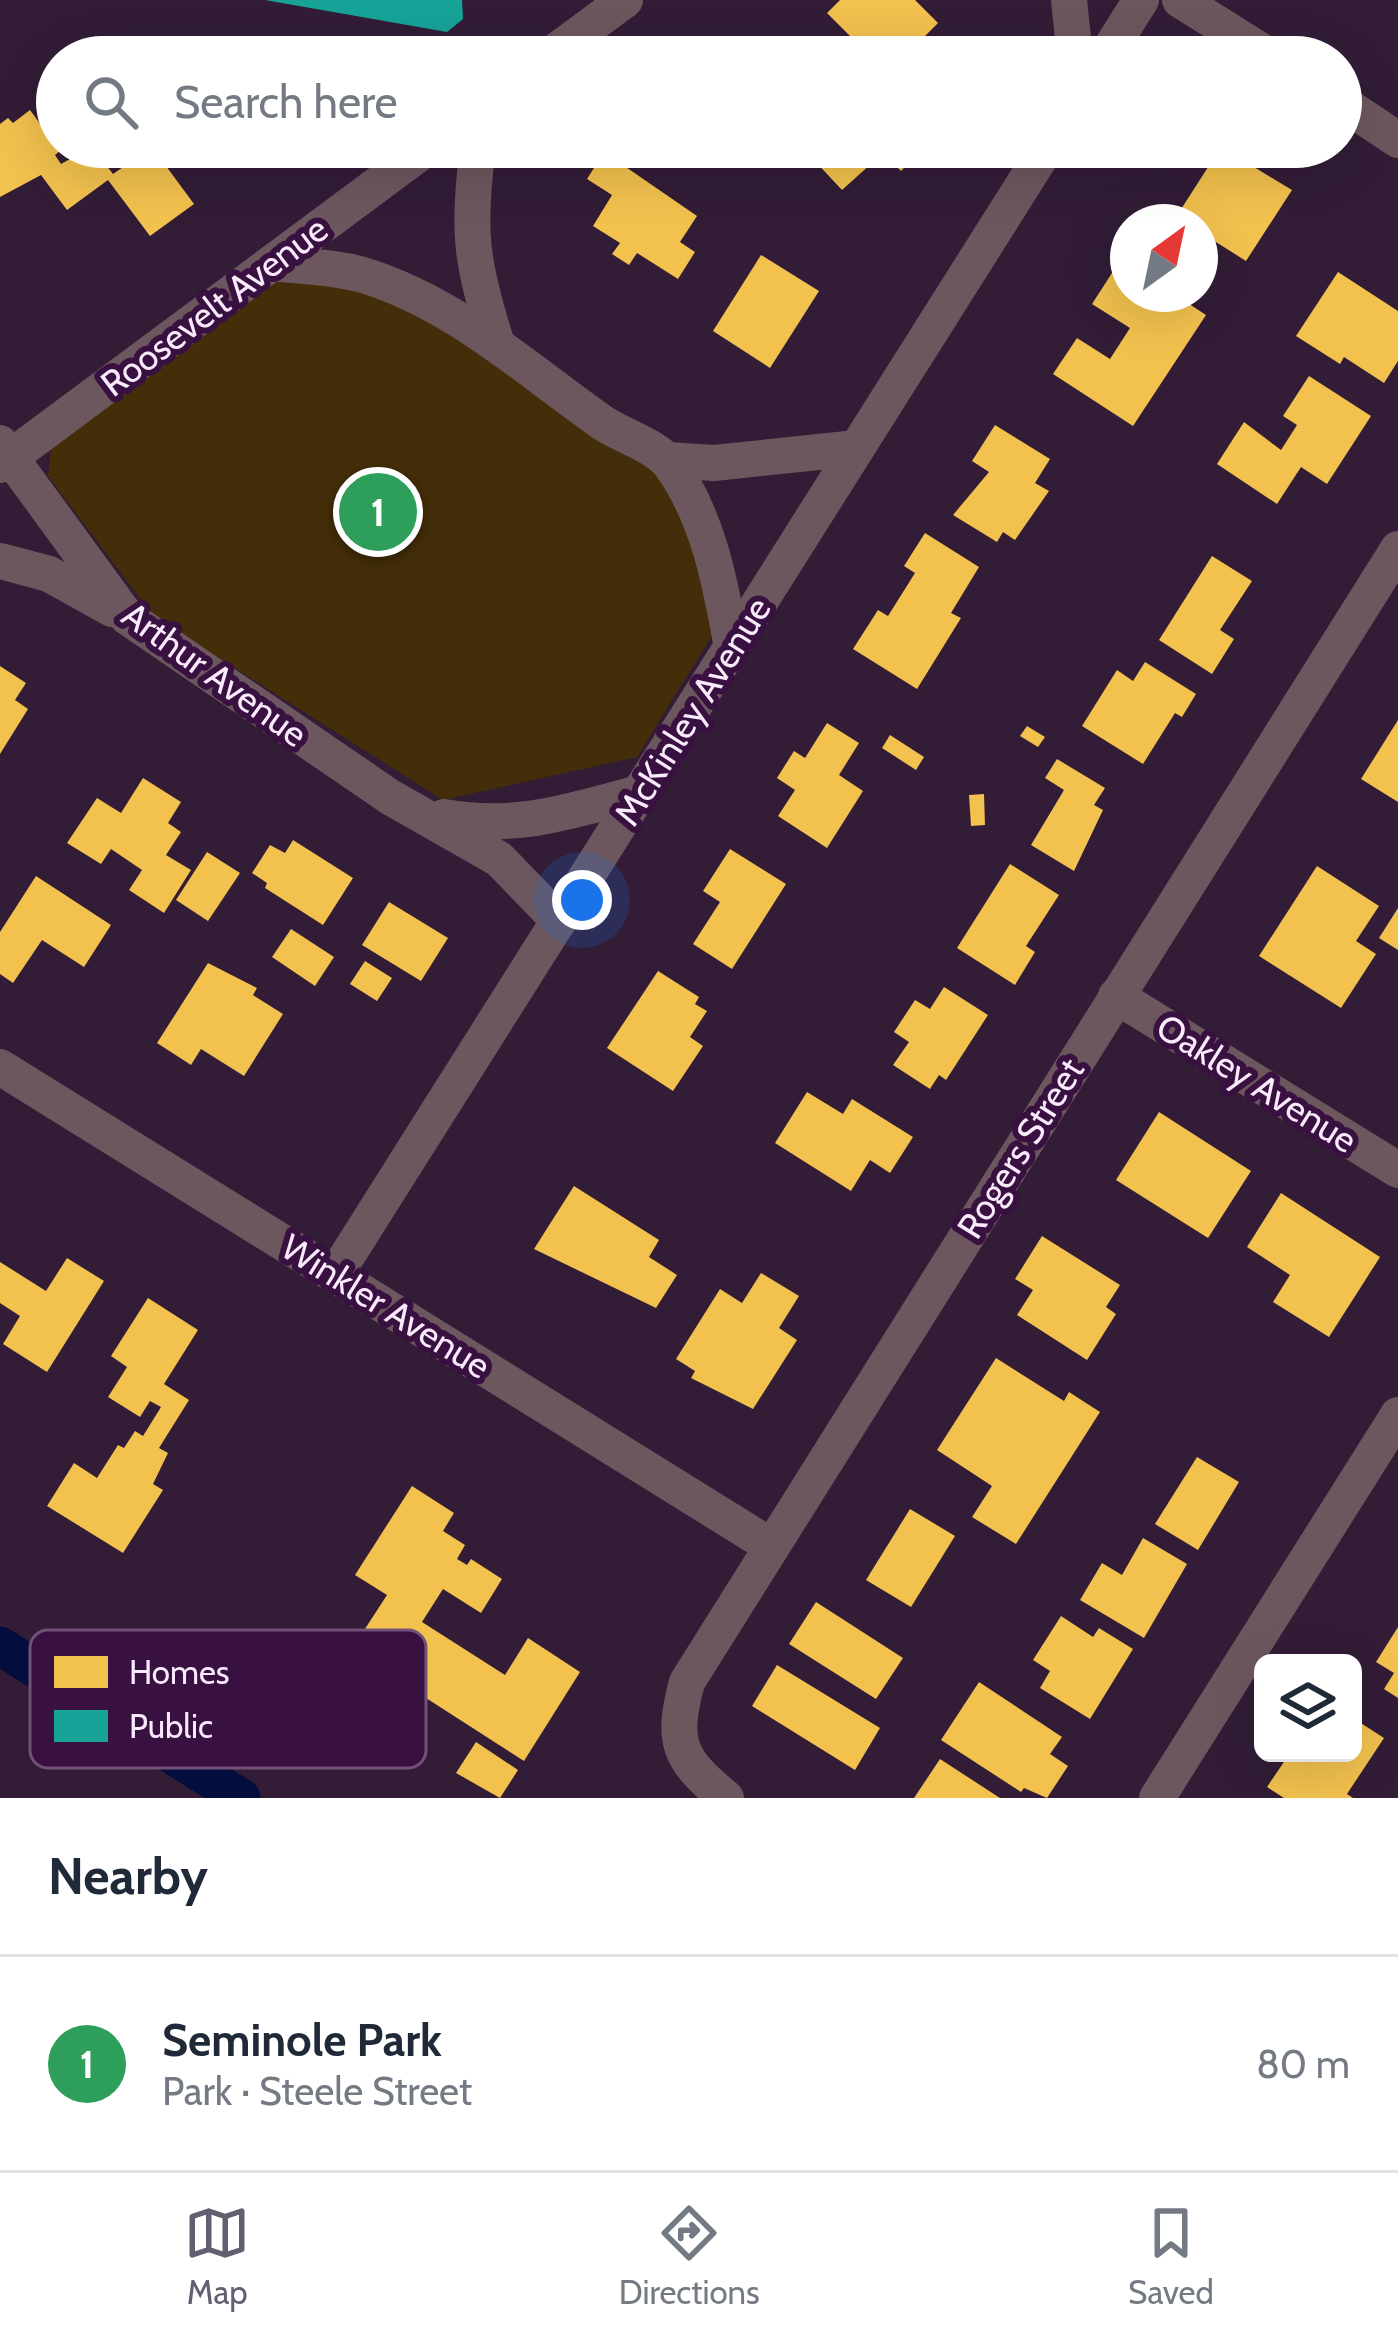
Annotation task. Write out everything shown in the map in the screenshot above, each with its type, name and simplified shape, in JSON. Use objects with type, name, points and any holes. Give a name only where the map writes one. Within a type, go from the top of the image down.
[{"type":"street","points":[[576,36],[625,0]]},
{"type":"street","points":[[1069,0],[1073,36]]},
{"type":"street","points":[[1119,36],[1142,0]]},
{"type":"street","points":[[1180,0],[1237,36]]},
{"type":"street","points":[[1362,116],[1398,140]]},
{"type":"street","name":"Roosevelt Avenue","points":[[4,455],[400,168]]},
{"type":"street","points":[[475,168],[468,226],[473,268],[496,341]]},
{"type":"street","name":"McKinley Avenue","points":[[335,1275],[1035,168]]},
{"type":"street","points":[[272,263],[360,274],[411,294],[496,341],[609,427],[668,460],[714,463],[857,448]]},
{"type":"street","name":"Arthur Avenue","points":[[4,455],[127,617],[195,669],[499,859],[559,921]]},
{"type":"street","points":[[668,460],[690,493],[704,531],[732,648]]},
{"type":"street","name":"Rogers Street","points":[[726,1798],[692,1770],[675,1728],[687,1682],[1398,549]]},
{"type":"street","points":[[0,561],[49,574],[127,617]]},
{"type":"street","name":"Arthur Avenue","points":[[419,813],[491,825],[534,822],[640,794]]},
{"type":"street","name":"Oakley Avenue","points":[[1115,996],[1398,1171]]},
{"type":"street","name":"Winkler Avenue","points":[[0,1067],[771,1546]]},
{"type":"street","points":[[1157,1798],[1398,1415]]},
{"type":"shaded area","points":[[291,277],[377,288],[655,467],[701,548],[713,634],[637,757],[443,800],[154,617],[48,476],[51,448],[270,285]]},
{"type":"building: Homes","points":[[840,0],[915,0],[938,23],[925,36],[850,36],[827,13]]},
{"type":"building: Homes","points":[[30,110],[36,118],[36,168],[108,168],[113,174],[122,168],[167,168],[194,204],[150,236],[108,180],[67,210],[41,175],[0,197],[0,124],[8,118],[13,123]]},
{"type":"building: Homes","points":[[594,168],[627,168],[697,216],[680,242],[695,252],[678,279],[637,253],[629,265],[612,254],[620,243],[593,226],[612,195],[587,179]]},
{"type":"building: Homes","points":[[821,168],[866,168],[842,190]]},
{"type":"building: Homes","points":[[1208,168],[1256,168],[1292,190],[1246,261],[1218,243],[1218,204],[1184,204]]},
{"type":"building: Homes","points":[[761,255],[819,291],[770,368],[713,331]]},
{"type":"building: Homes","points":[[1338,272],[1398,311],[1398,361],[1384,383],[1344,357],[1340,364],[1296,336]]},
{"type":"building: Homes","points":[[1110,276],[1110,312],[1206,315],[1133,426],[1053,374],[1077,338],[1110,359],[1130,328],[1092,304]]},
{"type":"building: Homes","points":[[1309,376],[1371,416],[1327,484],[1301,467],[1277,504],[1217,464],[1244,422],[1281,450],[1297,425],[1283,416]]},
{"type":"building: Homes","points":[[995,425],[1050,459],[1035,483],[1049,491],[1015,540],[1003,532],[997,542],[953,515],[989,472],[972,461]]},
{"type":"building: Homes","points":[[925,533],[979,567],[951,613],[961,618],[917,689],[853,649],[878,610],[888,616],[915,573],[904,566]]},
{"type":"building: Homes","points":[[1212,556],[1252,581],[1220,630],[1234,639],[1212,674],[1159,640]]},
{"type":"building: Homes","points":[[1145,662],[1196,694],[1182,717],[1175,713],[1143,764],[1082,726],[1117,670],[1133,681]]},
{"type":"building: Homes","points":[[0,666],[26,683],[15,700],[28,709],[0,754]]},
{"type":"building: Homes","points":[[1398,720],[1398,802],[1361,779]]},
{"type":"building: Homes","points":[[827,723],[859,743],[839,775],[863,791],[827,848],[778,816],[795,790],[777,778],[794,751],[805,758]]},
{"type":"building: Homes","points":[[1027,726],[1045,737],[1038,747],[1020,736]]},
{"type":"building: Homes","points":[[890,735],[924,757],[916,770],[882,748]]},
{"type":"building: Homes","points":[[1057,759],[1105,788],[1094,805],[1103,810],[1074,871],[1031,845],[1064,790],[1045,778]]},
{"type":"building: Homes","points":[[143,778],[181,802],[168,823],[181,832],[166,855],[191,870],[164,913],[129,890],[142,870],[111,849],[101,864],[67,843],[97,798],[121,813]]},
{"type":"building: Homes","points":[[984,794],[985,825],[971,826],[969,795]]},
{"type":"building: Homes","points":[[293,840],[353,878],[323,925],[265,888],[267,883],[252,873],[270,845],[285,853]]},
{"type":"building: Homes","points":[[730,849],[786,884],[732,969],[693,944],[720,902],[703,891]]},
{"type":"building: Homes","points":[[207,852],[240,873],[208,921],[176,900]]},
{"type":"building: Homes","points":[[1010,864],[1059,895],[1026,946],[1035,952],[1015,985],[957,948]]},
{"type":"building: Homes","points":[[1317,866],[1379,906],[1356,941],[1376,954],[1341,1008],[1259,956]]},
{"type":"building: Homes","points":[[36,876],[111,925],[84,967],[42,940],[13,983],[0,974],[0,932]]},
{"type":"building: Homes","points":[[389,902],[448,938],[421,981],[362,945]]},
{"type":"building: Homes","points":[[1398,908],[1398,950],[1379,938]]},
{"type":"building: Homes","points":[[291,929],[334,957],[315,986],[272,957]]},
{"type":"building: Homes","points":[[365,961],[392,978],[377,1001],[350,984]]},
{"type":"building: Homes","points":[[208,963],[257,988],[253,995],[283,1014],[244,1076],[201,1049],[191,1065],[157,1043]]},
{"type":"building: Homes","points":[[658,971],[699,997],[695,1004],[707,1011],[690,1037],[703,1046],[673,1091],[607,1048]]},
{"type":"building: Homes","points":[[944,987],[988,1015],[946,1080],[939,1075],[930,1089],[893,1065],[909,1042],[894,1032],[915,1000],[930,1009]]},
{"type":"building: Homes","points":[[807,1092],[843,1114],[852,1099],[913,1137],[890,1173],[870,1160],[851,1191],[775,1143]]},
{"type":"building: Homes","points":[[1159,1112],[1251,1171],[1208,1238],[1116,1180]]},
{"type":"building: Homes","points":[[574,1186],[659,1240],[649,1257],[677,1275],[656,1308],[534,1249]]},
{"type":"building: Homes","points":[[1281,1193],[1380,1257],[1329,1337],[1273,1302],[1290,1275],[1247,1247]]},
{"type":"building: Homes","points":[[1042,1236],[1120,1285],[1106,1307],[1116,1314],[1087,1360],[1017,1315],[1033,1290],[1015,1279]]},
{"type":"building: Homes","points":[[67,1258],[104,1281],[47,1372],[3,1344],[20,1316],[0,1303],[0,1262],[46,1291]]},
{"type":"building: Homes","points":[[761,1273],[799,1296],[779,1328],[797,1340],[753,1409],[691,1378],[695,1371],[676,1359],[720,1289],[742,1303]]},
{"type":"building: Homes","points":[[148,1298],[198,1330],[164,1384],[189,1400],[159,1448],[168,1453],[153,1484],[163,1490],[123,1553],[47,1506],[74,1463],[97,1478],[118,1445],[124,1448],[135,1431],[143,1436],[161,1407],[150,1401],[140,1417],[108,1397],[127,1367],[111,1356]]},
{"type":"building: Homes","points":[[996,1358],[1064,1401],[1069,1392],[1100,1412],[1016,1544],[972,1517],[992,1486],[937,1450]]},
{"type":"building: Homes","points":[[1197,1457],[1239,1482],[1198,1550],[1155,1524]]},
{"type":"building: Homes","points":[[412,1486],[454,1513],[443,1531],[465,1545],[457,1559],[467,1565],[471,1559],[502,1579],[481,1613],[443,1589],[422,1622],[505,1675],[528,1638],[580,1672],[524,1761],[426,1698],[426,1630],[364,1630],[387,1595],[355,1575]]},
{"type":"building: Homes","points":[[910,1509],[955,1536],[911,1607],[866,1580]]},
{"type":"building: Homes","points":[[1143,1538],[1187,1564],[1144,1638],[1080,1600],[1102,1563],[1122,1575]]},
{"type":"building: Homes","points":[[816,1602],[903,1658],[876,1699],[789,1644]]},
{"type":"building: Homes","points":[[1061,1616],[1093,1637],[1099,1628],[1133,1649],[1090,1719],[1040,1688],[1050,1671],[1033,1660]]},
{"type":"building: Homes","points":[[1398,1627],[1398,1698],[1384,1689],[1394,1673],[1376,1662]]},
{"type":"building: Homes","points":[[777,1665],[880,1728],[855,1770],[752,1706]]},
{"type":"building: Homes","points":[[979,1682],[1062,1737],[1050,1754],[1068,1766],[1047,1798],[1024,1788],[1021,1792],[941,1740]]},
{"type":"building: Homes","points":[[1362,1724],[1384,1738],[1347,1794],[1353,1798],[1284,1798],[1267,1787],[1284,1762],[1362,1762]]},
{"type":"building: Homes","points":[[476,1742],[518,1770],[500,1798],[456,1773]]},
{"type":"building: Homes","points":[[940,1759],[1000,1798],[914,1798]]},
{"type":"building: Public","points":[[265,0],[462,0],[463,19],[447,32]]},
{"type":"waterway","points":[[0,1646],[30,1665]]},
{"type":"waterway","points":[[193,1768],[241,1798]]},
{"type":"place","name":"Seminole Park","points":[[378,512]]}]
